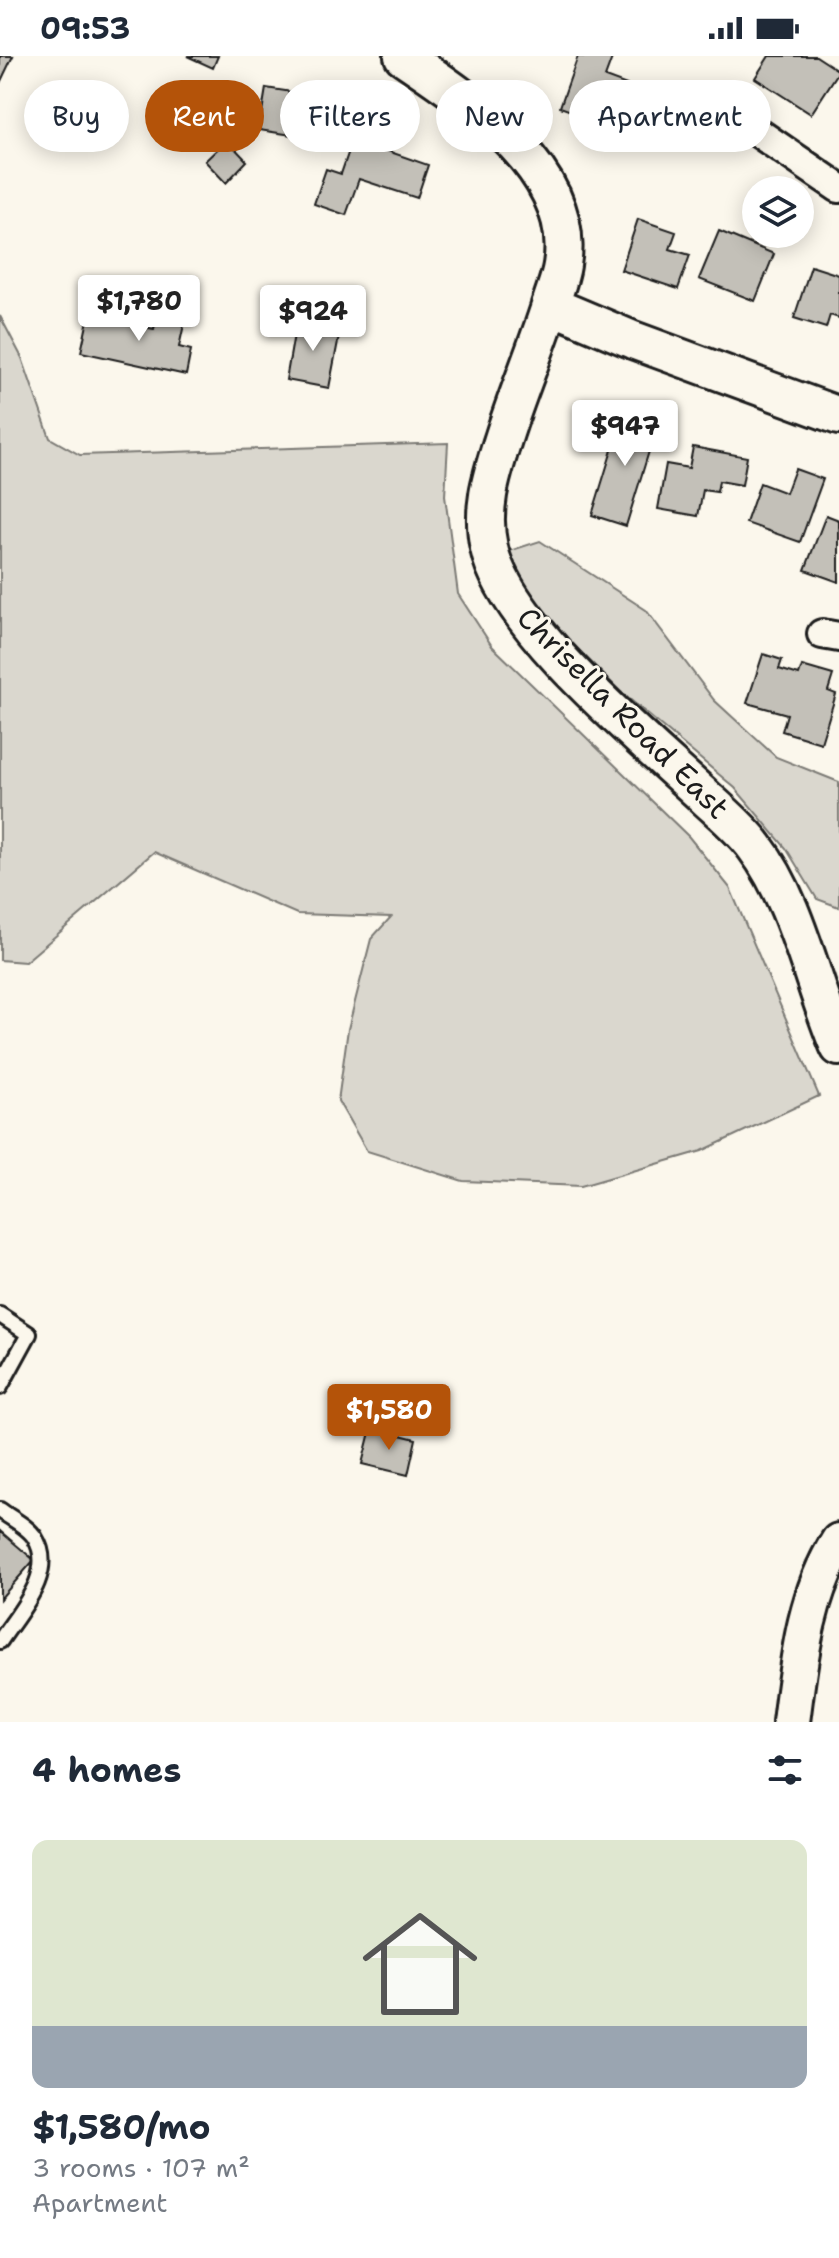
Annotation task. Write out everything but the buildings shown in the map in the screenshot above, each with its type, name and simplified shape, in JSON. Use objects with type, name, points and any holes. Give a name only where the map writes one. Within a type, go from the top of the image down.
[{"type":"street","name":"Chrisella Road East","points":[[403,56],[488,120],[534,165],[554,199],[564,244],[562,266],[538,349],[493,464],[485,523],[489,551],[499,577],[522,615],[554,652],[757,849],[802,946],[839,1047]]},
{"type":"street","points":[[771,142],[839,188]]},
{"type":"street","points":[[550,305],[633,340],[839,416]]},
{"type":"street","points":[[791,1722],[802,1640],[816,1591],[839,1542]]},
{"type":"lane","points":[[0,1315],[29,1334],[0,1387]]},
{"type":"lane","points":[[0,1510],[35,1537],[42,1564],[37,1584],[0,1641]]},
{"type":"shaded area","points":[[0,316],[22,358],[50,438],[80,455],[448,443],[445,496],[458,594],[492,646],[689,837],[730,888],[819,1096],[702,1151],[581,1186],[463,1181],[367,1151],[338,1101],[348,1029],[371,939],[391,917],[297,914],[154,852],[25,962],[0,960]]},
{"type":"shaded area","points":[[540,541],[646,610],[714,700],[776,757],[839,782],[839,907],[817,899],[786,848],[735,788],[620,691],[527,598],[506,552]]}]
